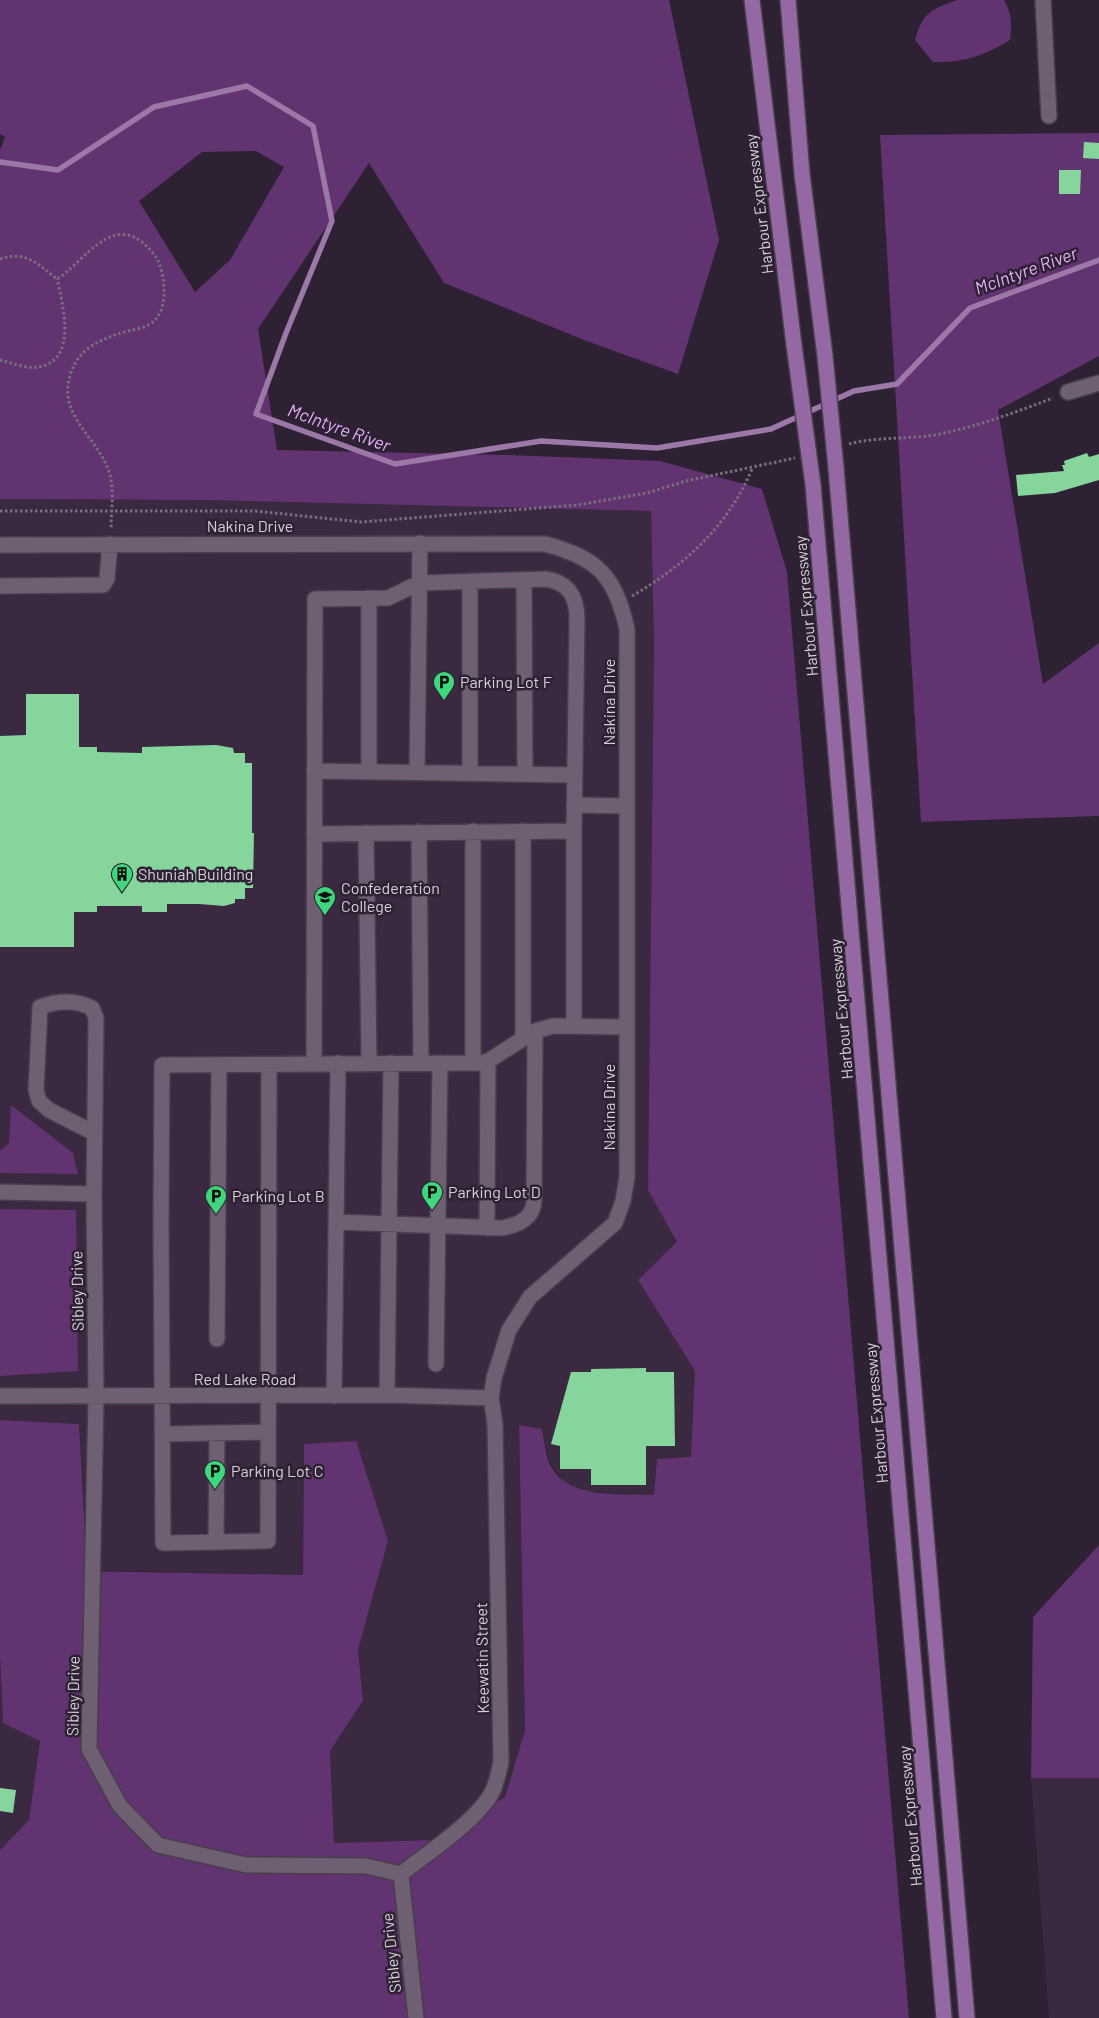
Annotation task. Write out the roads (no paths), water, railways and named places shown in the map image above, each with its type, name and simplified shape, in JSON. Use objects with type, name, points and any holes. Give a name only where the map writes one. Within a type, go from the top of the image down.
[{"type":"main road","name":"Harbour Expressway","points":[[751,0],[812,485],[944,2018]]},
{"type":"main road","points":[[788,0],[802,174],[825,356],[836,468],[967,2018]]},
{"type":"street","points":[[1043,0],[1049,116]]},
{"type":"street","points":[[1068,392],[1099,383]]},
{"type":"street","points":[[417,772],[420,543]]},
{"type":"street","points":[[0,586],[102,585],[107,579],[110,544]]},
{"type":"street","name":"Nakina Drive","points":[[0,545],[545,544],[570,550],[595,565],[612,584],[621,603],[627,629],[627,1177],[623,1201],[615,1224],[530,1297],[509,1330],[494,1378],[491,1398]]},
{"type":"street","points":[[314,1064],[315,599],[388,598],[419,583],[545,579],[557,582],[570,591],[574,598],[577,607],[574,775],[574,1026]]},
{"type":"street","points":[[524,580],[526,774]]},
{"type":"street","points":[[470,582],[470,773]]},
{"type":"street","points":[[369,598],[370,772]]},
{"type":"street","points":[[314,771],[574,775]]},
{"type":"street","points":[[574,805],[627,806]]},
{"type":"street","points":[[473,831],[473,1063]]},
{"type":"street","points":[[336,1222],[502,1228],[516,1225],[528,1217],[534,1208],[523,831]]},
{"type":"street","points":[[314,834],[574,831]]},
{"type":"street","points":[[419,832],[421,1063]]},
{"type":"street","points":[[366,833],[369,1063]]},
{"type":"street","name":"Sibley Drive","points":[[94,1133],[49,1110],[39,1101],[36,1090],[40,1007],[52,1003],[82,1003],[92,1008],[96,1018],[94,1133],[96,1397],[89,1749],[120,1806],[158,1845],[246,1865],[366,1866],[400,1874],[416,2018]]},
{"type":"street","points":[[269,1064],[268,1541],[163,1543],[162,1065],[338,1063],[473,1063],[488,1061],[529,1034],[554,1026],[626,1027]]},
{"type":"street","points":[[487,1228],[488,1061]]},
{"type":"street","points":[[334,1396],[338,1063]]},
{"type":"street","points":[[387,1395],[391,1063]]},
{"type":"street","points":[[436,1364],[440,1063]]},
{"type":"street","points":[[217,1339],[219,1065]]},
{"type":"street","points":[[0,1192],[94,1194]]},
{"type":"street","name":"Red Lake Road","points":[[0,1396],[387,1395],[491,1398]]},
{"type":"street","name":"Keewatin Street","points":[[400,1874],[467,1823],[483,1806],[494,1789],[501,1762],[495,1424],[491,1398]]},
{"type":"street","points":[[164,1434],[267,1432]]},
{"type":"street","points":[[216,1434],[216,1542]]},
{"type":"waterway","name":"McIntyre River","points":[[0,162],[58,170],[154,107],[247,86],[313,126],[332,221],[286,333],[256,414],[395,464],[541,441],[657,448],[771,429],[854,391],[897,384],[970,308],[1099,260]]},
{"type":"place","name":"Parking Lot F","points":[[444,701]]},
{"type":"place","name":"Shuniah Building","points":[[122,893]]},
{"type":"place","name":"Confederation College","points":[[325,916]]},
{"type":"place","name":"Parking Lot D","points":[[432,1211]]},
{"type":"place","name":"Parking Lot B","points":[[216,1215]]},
{"type":"place","name":"Parking Lot C","points":[[215,1490]]}]
